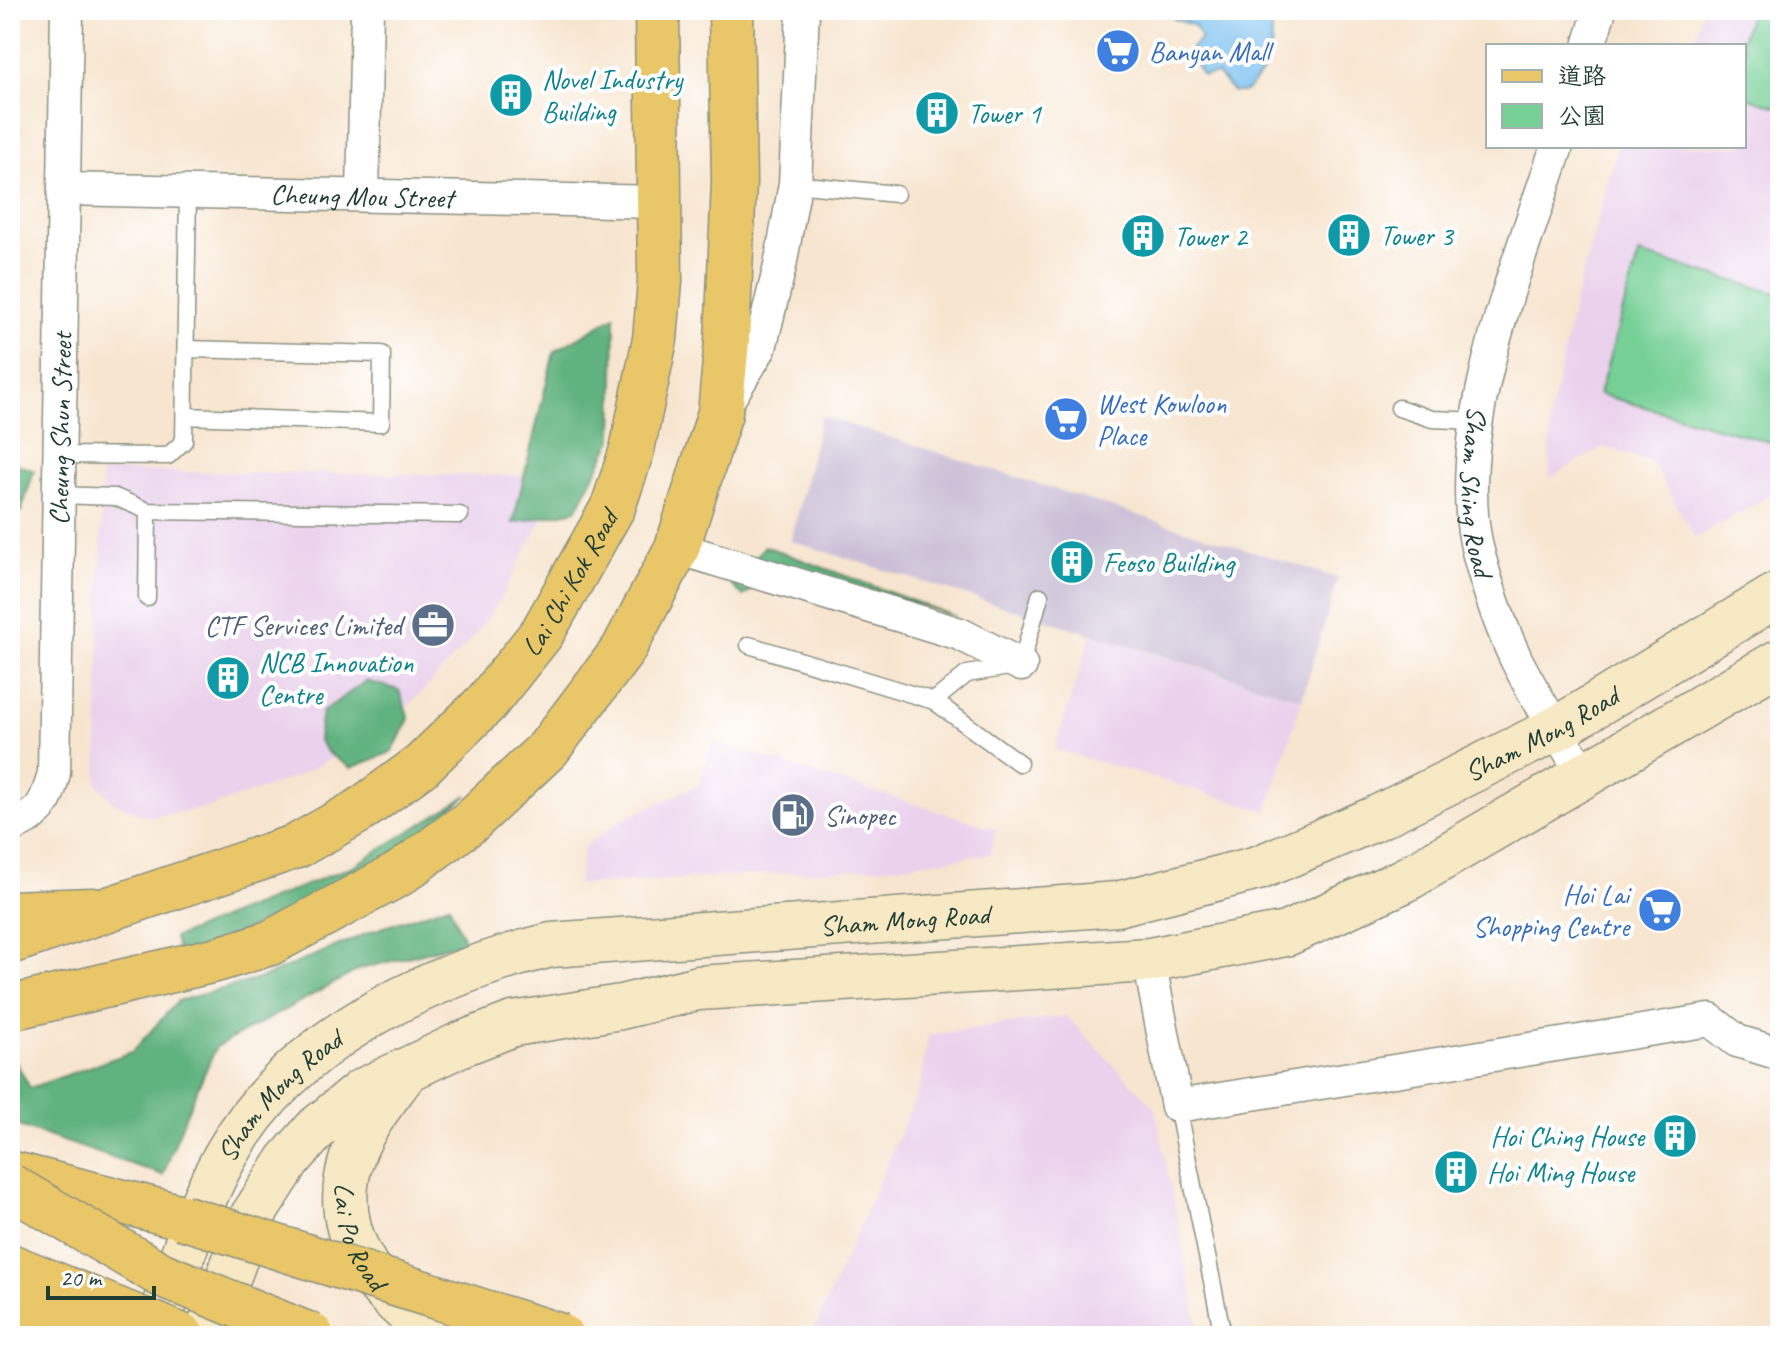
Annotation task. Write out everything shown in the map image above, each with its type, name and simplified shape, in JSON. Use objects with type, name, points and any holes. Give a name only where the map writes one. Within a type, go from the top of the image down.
[{"type":"main road","name":"Lai Chi Kok Road","points":[[101,910],[199,881],[297,846],[359,811],[422,765],[475,713],[542,633],[613,507],[632,450],[655,339],[660,281],[657,10]]},
{"type":"main road","points":[[14,1011],[270,943],[399,874],[470,822],[548,749],[623,650],[677,548],[720,413],[727,341],[734,182],[731,10]]},
{"type":"main road","points":[[10,913],[101,910]]},
{"type":"main road","points":[[10,942],[101,910]]},
{"type":"main road","points":[[10,1173],[225,1228],[561,1336]]},
{"type":"main road","points":[[10,1186],[160,1274],[312,1336]]},
{"type":"main road","points":[[10,1266],[170,1332]]},
{"type":"main road","points":[[10,1297],[86,1336]]},
{"type":"street","name":"Cheung Shun Street","points":[[10,827],[34,817],[48,796],[54,773],[67,10]]},
{"type":"street","points":[[363,195],[367,10]]},
{"type":"street","points":[[720,413],[760,348],[795,184],[803,10]]},
{"type":"street","points":[[1590,44],[1600,10]]},
{"type":"street","name":"Sham Shing Road","points":[[1556,148],[1496,339],[1478,421],[1469,488],[1479,557],[1517,661],[1584,777]]},
{"type":"street","name":"Cheung Mou Street","points":[[64,189],[659,202]]},
{"type":"street","points":[[677,548],[960,634],[1021,665]]},
{"type":"street","name":"Sham Mong Road","points":[[170,1332],[216,1176],[259,1106],[297,1069],[351,1029],[396,1001],[445,978],[501,957],[589,940],[1117,904],[1258,868],[1374,819],[1558,728],[1780,593]]},
{"type":"street","name":"Sham Mong Road","points":[[206,1336],[250,1220],[288,1161],[317,1128],[362,1091],[513,1024],[621,1007],[698,988],[1149,960],[1286,934],[1405,880],[1780,661]]},
{"type":"street","points":[[1149,960],[1177,1106],[1710,1020],[1737,1041],[1780,1054]]},
{"type":"street","name":"Lai Po Road","points":[[405,1073],[356,1146],[347,1176],[347,1220],[363,1262],[378,1285],[394,1304],[442,1336]]},
{"type":"lane","points":[[795,184],[896,194]]},
{"type":"lane","points":[[59,455],[168,456],[184,441],[188,192]]},
{"type":"lane","points":[[185,416],[381,423],[382,354],[186,349]]},
{"type":"lane","points":[[1399,408],[1432,419],[1478,421]]},
{"type":"lane","points":[[59,495],[115,497],[148,511],[460,515]]},
{"type":"lane","points":[[147,598],[148,511]]},
{"type":"lane","points":[[934,701],[967,674],[1021,665],[1040,596]]},
{"type":"lane","points":[[749,645],[934,701],[1019,763]]},
{"type":"lane","points":[[1177,1106],[1223,1336]]},
{"type":"shaded area","points":[[1703,10],[1780,10],[1780,490],[1695,538],[1652,462],[1603,447],[1550,478],[1550,416],[1573,308],[1617,148],[1746,148],[1746,44],[1694,44]]},
{"type":"shaded area","points":[[821,416],[1338,578],[1302,699],[791,541]]},
{"type":"shaded area","name":"NCB Innovation Centre","points":[[102,471],[558,476],[542,520],[499,601],[473,638],[409,705],[334,757],[293,778],[206,808],[148,817],[113,802],[97,783]]},
{"type":"shaded area","points":[[1091,635],[1302,699],[1267,811],[1055,749]]},
{"type":"shaded area","name":"Sinopec","points":[[713,742],[996,829],[990,854],[888,867],[577,885],[584,847],[618,822],[699,785]]},
{"type":"shaded area","points":[[1066,1016],[1155,1107],[1200,1336],[812,1336],[920,1087],[928,1035]]},
{"type":"green space","points":[[1751,10],[1780,10],[1780,108],[1746,97],[1746,44],[1741,44]]},
{"type":"green space","points":[[1639,254],[1780,294],[1780,445],[1599,394]]},
{"type":"green space","points":[[615,316],[613,439],[576,510],[513,523],[554,352]]},
{"type":"green space","points":[[10,461],[34,471],[21,512],[10,512]]},
{"type":"green space","points":[[765,546],[956,617],[788,565],[743,596],[731,585]]},
{"type":"green space","points":[[366,681],[399,690],[409,719],[392,752],[351,768],[328,753],[318,739],[322,712]]},
{"type":"green space","points":[[468,795],[368,879],[180,957],[174,938],[353,866]]},
{"type":"green space","points":[[449,905],[465,942],[360,969],[216,1047],[163,1175],[10,1123],[10,1051],[30,1088],[132,1052],[178,1001],[262,978],[370,932]]},
{"type":"water","points":[[1171,10],[1269,10],[1272,35],[1270,55],[1261,73],[1245,92],[1233,92],[1217,74],[1203,76],[1192,59],[1190,49],[1201,39],[1195,26],[1174,19]]},
{"type":"place","name":"Banyan Mall","points":[[1118,51]]},
{"type":"place","name":"Novel Industry Building","points":[[511,95]]},
{"type":"place","name":"Tower 1","points":[[937,113]]},
{"type":"place","name":"Tower 3","points":[[1349,235]]},
{"type":"place","name":"Tower 2","points":[[1143,236]]},
{"type":"place","name":"West Kowloon Place","points":[[1066,419]]},
{"type":"place","name":"Feoso Building","points":[[1072,562]]},
{"type":"place","name":"CTF Services Limited","points":[[433,625]]},
{"type":"place","name":"NCB Innovation Centre","points":[[228,678]]},
{"type":"place","name":"Sinopec","points":[[793,815]]},
{"type":"place","name":"Hoi Lai Shopping Centre","points":[[1660,910]]},
{"type":"place","name":"Hoi Ching House","points":[[1675,1136]]},
{"type":"place","name":"Hoi Ming House","points":[[1456,1172]]}]
